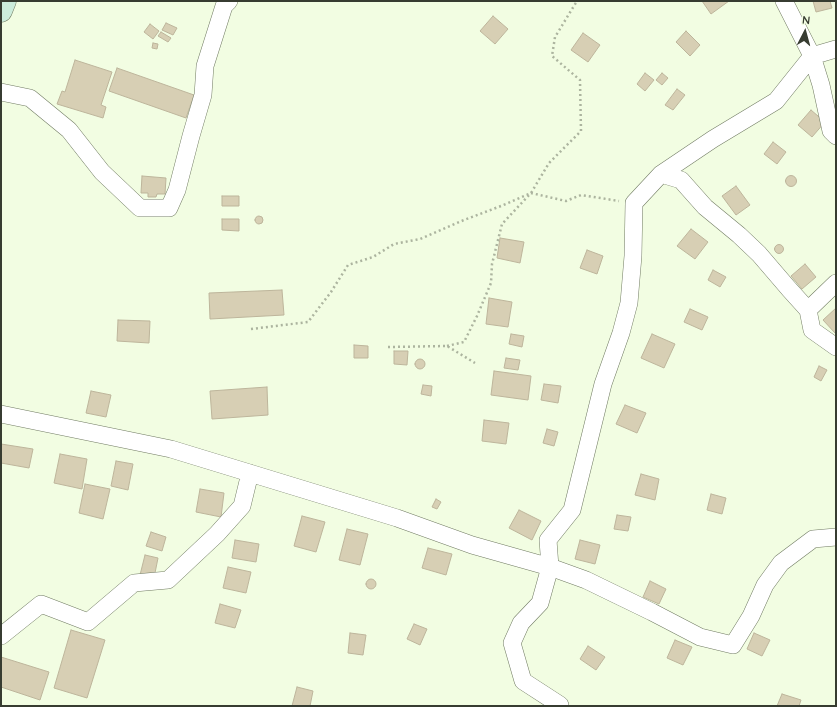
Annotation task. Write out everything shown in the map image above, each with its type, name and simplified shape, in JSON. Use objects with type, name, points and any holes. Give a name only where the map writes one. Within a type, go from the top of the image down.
[{"type":"street","points":[[1,11],[5,1]]},
{"type":"street","points":[[1,92],[30,98],[69,130],[102,172],[140,208],[169,208],[177,190],[203,95],[205,66],[224,6],[229,1]]},
{"type":"street","points":[[784,1],[812,56],[821,85],[830,131],[836,136]]},
{"type":"street","points":[[560,705],[523,681],[512,643],[521,623],[540,603],[550,567],[548,540],[572,510],[603,384],[621,333],[629,303],[633,256],[634,203],[661,174],[713,139],[776,101],[812,56],[836,49]]},
{"type":"street","points":[[661,174],[681,180],[705,207],[739,235],[759,254],[808,310],[812,330],[836,347]]},
{"type":"street","points":[[808,310],[836,283]]},
{"type":"street","points":[[1,414],[171,449],[397,518],[472,545],[550,567],[586,580],[700,637],[733,645],[751,616],[765,585],[781,564],[813,539],[836,537]]},
{"type":"street","points":[[1,636],[41,604],[88,622],[134,583],[168,580],[217,534],[242,506],[250,473]]},
{"type":"path","points":[[388,347],[447,346],[464,342],[491,283],[492,264],[502,224],[531,193],[549,163],[581,131],[580,80],[552,56],[555,37],[576,1]]},
{"type":"path","points":[[251,330],[308,322],[331,292],[348,265],[372,257],[394,244],[420,239],[531,193],[566,201],[581,195],[634,203]]},
{"type":"path","points":[[447,346],[475,363]]},
{"type":"building","points":[[702,1],[729,1],[711,14]]},
{"type":"building","points":[[813,1],[830,1],[832,8],[816,12]]},
{"type":"building","points":[[493,16],[508,29],[495,44],[480,31]]},
{"type":"building","points":[[166,23],[177,28],[173,35],[162,30]]},
{"type":"building","points":[[150,24],[159,31],[153,39],[144,32]]},
{"type":"building","points":[[686,31],[700,45],[690,56],[676,42]]},
{"type":"building","points":[[161,32],[171,38],[168,42],[158,36]]},
{"type":"building","points":[[583,33],[600,45],[588,62],[571,50]]},
{"type":"building","points":[[153,43],[158,44],[157,49],[152,48]]},
{"type":"building","points":[[75,60],[112,72],[101,105],[106,107],[103,118],[57,104],[62,91],[65,92]]},
{"type":"building","points":[[117,68],[194,95],[186,118],[109,91]]},
{"type":"building","points":[[645,73],[654,80],[645,91],[637,84]]},
{"type":"building","points":[[662,73],[668,78],[662,85],[656,80]]},
{"type":"building","points":[[677,89],[685,95],[673,110],[665,105]]},
{"type":"building","points":[[811,110],[825,122],[812,137],[798,125]]},
{"type":"building","points":[[773,142],[786,152],[777,164],[764,154]]},
{"type":"building","points":[[142,176],[166,178],[165,194],[157,194],[156,197],[148,197],[148,193],[141,193]]},
{"type":"building","points":[[789,176],[793,176],[795,177],[795,185],[789,186],[786,183],[786,179]]},
{"type":"building","points":[[736,186],[750,205],[736,215],[722,196]]},
{"type":"building","points":[[222,196],[239,196],[239,206],[222,206]]},
{"type":"building","points":[[257,216],[261,216],[263,220],[261,224],[257,224],[255,222],[255,218]]},
{"type":"building","points":[[222,219],[239,219],[239,231],[222,230]]},
{"type":"building","points":[[691,229],[708,242],[695,259],[677,246]]},
{"type":"building","points":[[500,238],[524,242],[520,263],[497,258]]},
{"type":"building","points":[[779,244],[784,249],[779,254],[774,249]]},
{"type":"building","points":[[587,250],[603,256],[597,274],[580,268]]},
{"type":"building","points":[[805,264],[816,277],[802,289],[791,276]]},
{"type":"building","points":[[713,270],[726,277],[720,287],[708,280]]},
{"type":"building","points":[[282,290],[284,315],[210,319],[209,293]]},
{"type":"building","points":[[489,298],[512,302],[508,327],[486,324]]},
{"type":"building","points":[[836,308],[836,332],[835,333],[823,320]]},
{"type":"building","points":[[690,309],[708,317],[702,330],[684,322]]},
{"type":"building","points":[[118,320],[150,321],[149,343],[117,341]]},
{"type":"building","points":[[511,334],[524,336],[522,347],[509,344]]},
{"type":"building","points":[[652,334],[675,344],[664,368],[641,358]]},
{"type":"building","points":[[354,345],[368,346],[368,358],[354,358]]},
{"type":"building","points":[[394,351],[408,351],[407,365],[394,364]]},
{"type":"building","points":[[506,358],[520,360],[518,370],[504,368]]},
{"type":"building","points":[[418,359],[422,359],[424,360],[424,368],[418,369],[415,366],[415,362]]},
{"type":"building","points":[[819,366],[827,370],[821,381],[814,377]]},
{"type":"building","points":[[494,371],[531,376],[528,400],[491,395]]},
{"type":"building","points":[[544,384],[561,386],[558,403],[541,400]]},
{"type":"building","points":[[423,385],[432,386],[431,396],[421,394]]},
{"type":"building","points":[[267,387],[268,415],[212,419],[210,391]]},
{"type":"building","points":[[91,391],[111,395],[106,417],[86,413]]},
{"type":"building","points":[[625,405],[646,413],[637,433],[616,424]]},
{"type":"building","points":[[484,420],[509,423],[506,444],[482,441]]},
{"type":"building","points":[[547,429],[558,432],[554,446],[543,443]]},
{"type":"building","points":[[1,444],[33,449],[29,468],[1,463]]},
{"type":"building","points":[[60,454],[87,459],[82,489],[54,483]]},
{"type":"building","points":[[116,461],[133,464],[128,490],[111,486]]},
{"type":"building","points":[[641,474],[659,479],[655,500],[635,495]]},
{"type":"building","points":[[85,484],[110,489],[103,519],[79,513]]},
{"type":"building","points":[[200,489],[224,493],[221,517],[196,512]]},
{"type":"building","points":[[711,494],[726,498],[722,514],[707,510]]},
{"type":"building","points":[[436,499],[441,502],[437,509],[432,507]]},
{"type":"building","points":[[519,510],[541,521],[532,540],[509,528]]},
{"type":"building","points":[[617,515],[631,517],[628,531],[614,529]]},
{"type":"building","points":[[302,516],[325,522],[316,552],[294,546]]},
{"type":"building","points":[[347,529],[368,534],[360,565],[339,560]]},
{"type":"building","points":[[151,532],[166,537],[162,551],[146,546]]},
{"type":"building","points":[[235,540],[259,544],[256,562],[232,558]]},
{"type":"building","points":[[580,540],[600,545],[595,564],[575,559]]},
{"type":"building","points":[[428,548],[452,554],[446,575],[422,568]]},
{"type":"building","points":[[145,555],[158,558],[154,578],[140,575]]},
{"type":"building","points":[[228,567],[251,572],[246,593],[223,588]]},
{"type":"building","points":[[371,579],[376,584],[371,589],[366,584]]},
{"type":"building","points":[[650,581],[666,589],[659,604],[643,597]]},
{"type":"building","points":[[220,604],[241,610],[235,628],[215,623]]},
{"type":"building","points":[[414,624],[427,629],[420,645],[407,639]]},
{"type":"building","points":[[71,630],[105,640],[87,698],[54,688]]},
{"type":"building","points":[[350,633],[366,635],[363,655],[348,653]]},
{"type":"building","points":[[754,633],[770,640],[762,656],[747,649]]},
{"type":"building","points":[[675,640],[692,647],[683,665],[667,658]]},
{"type":"building","points":[[588,646],[605,657],[596,670],[580,659]]},
{"type":"building","points":[[1,657],[49,672],[40,700],[1,687]]},
{"type":"building","points":[[297,687],[313,691],[310,706],[292,706]]},
{"type":"building","points":[[782,694],[801,700],[799,706],[777,706]]}]
